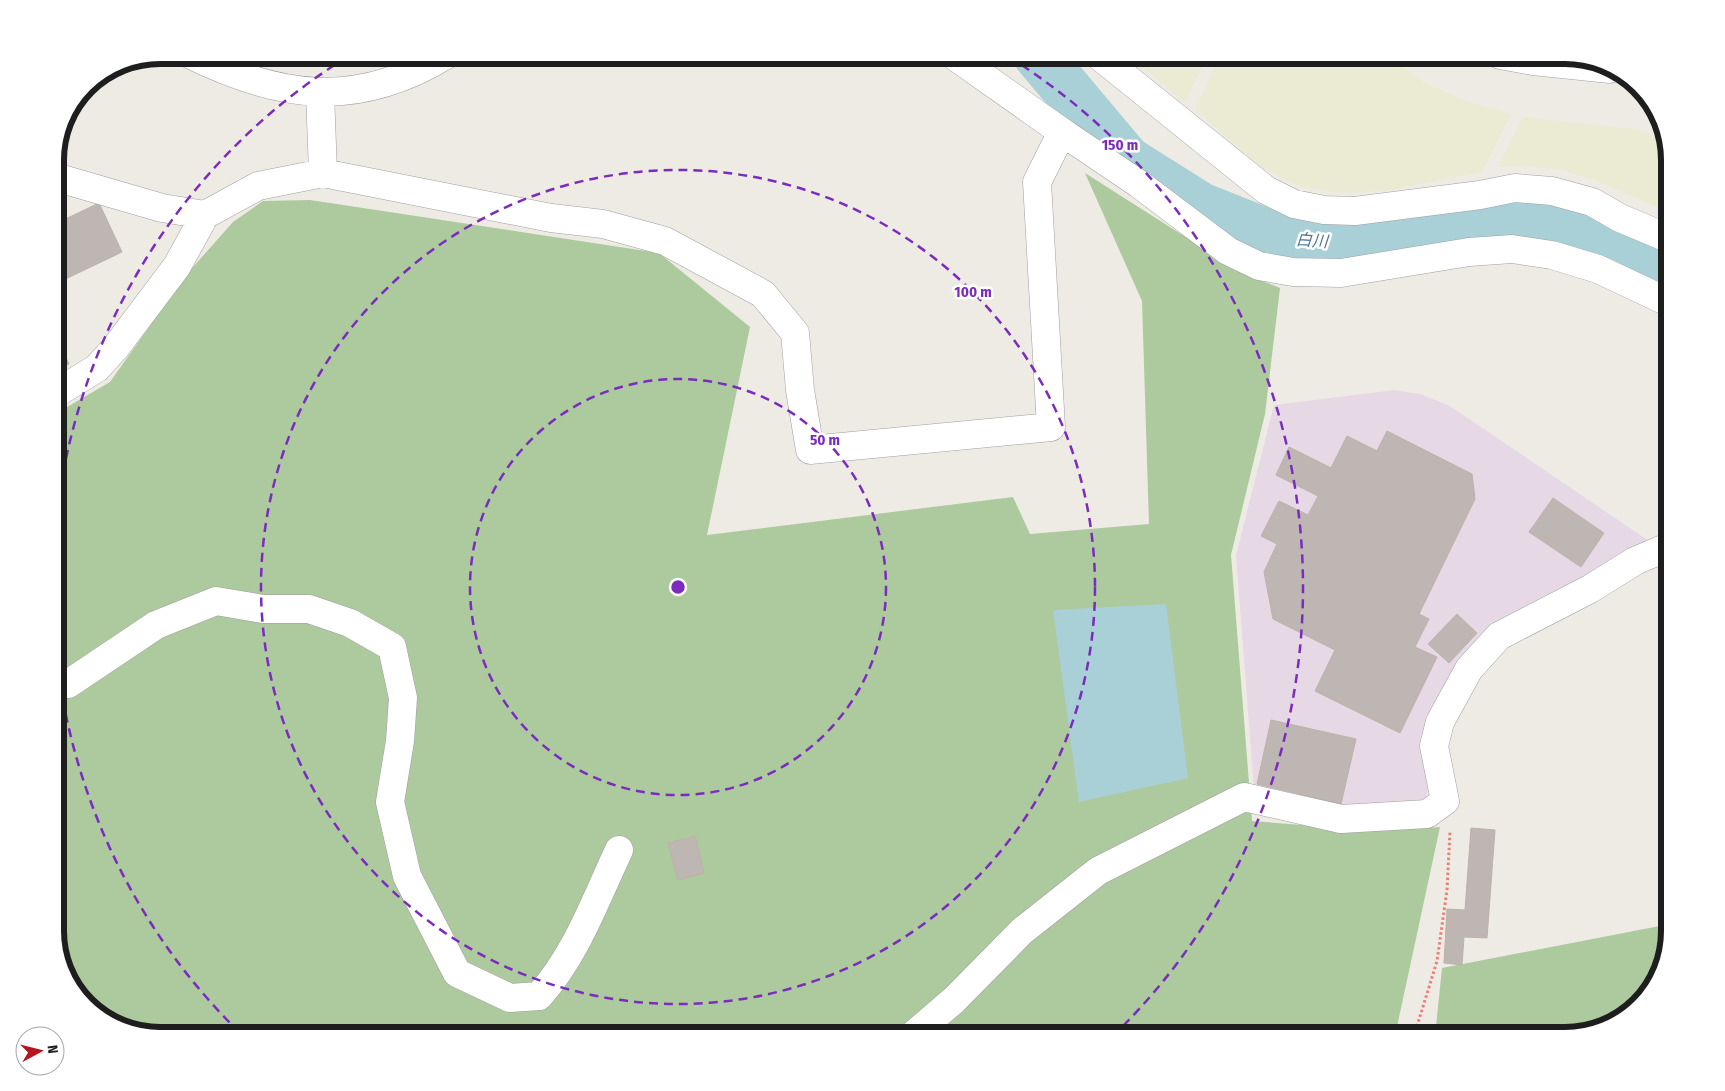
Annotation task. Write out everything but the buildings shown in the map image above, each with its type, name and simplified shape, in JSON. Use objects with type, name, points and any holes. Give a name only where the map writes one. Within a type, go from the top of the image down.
[{"type":"street","points":[[210,64],[265,85],[320,92],[359,90],[404,77],[429,64]]},
{"type":"street","points":[[966,64],[1139,184],[1228,251],[1259,266],[1293,272],[1341,273],[1469,252],[1512,250],[1552,255],[1598,269],[1661,299]]},
{"type":"street","points":[[1109,64],[1266,190],[1294,204],[1324,210],[1355,211],[1480,195],[1515,188],[1552,191],[1592,202],[1620,218],[1661,236]]},
{"type":"street","points":[[1562,64],[1588,67]]},
{"type":"street","points":[[320,92],[323,173]]},
{"type":"street","points":[[64,389],[98,368],[116,347],[177,266],[205,215],[258,186],[323,173],[551,218],[603,224],[665,241],[764,294],[795,332],[800,390],[810,450],[1051,427],[1038,182],[1062,132]]},
{"type":"street","points":[[64,180],[162,208],[205,215]]},
{"type":"street","points":[[922,1027],[954,1000],[1022,931],[1098,871],[1244,797],[1341,819],[1427,814],[1445,801],[1434,746],[1440,722],[1469,669],[1499,636],[1590,589],[1635,561],[1661,550]]},
{"type":"street","points":[[64,684],[68,684],[156,625],[216,601],[263,608],[309,609],[350,623],[392,647],[403,698],[400,741],[390,802],[407,876],[457,973],[510,998],[539,996],[554,980],[568,959],[619,850]]},
{"type":"path","points":[[1417,1027],[1437,961],[1447,890],[1450,834],[1445,801]]},
{"type":"shaded area","points":[[1394,390],[1420,394],[1450,406],[1649,541],[1492,630],[1431,777],[1424,806],[1346,809],[1254,789],[1236,555],[1274,405]]},
{"type":"green space","points":[[1138,64],[1204,64],[1185,102]]},
{"type":"green space","points":[[1217,64],[1398,64],[1422,81],[1465,101],[1511,114],[1482,172],[1385,191],[1340,193],[1298,186],[1258,165],[1195,110]]},
{"type":"green space","points":[[1523,117],[1634,129],[1658,138],[1661,154],[1661,209],[1598,181],[1562,170],[1525,166],[1498,167]]},
{"type":"green space","points":[[1085,173],[1242,273],[1280,288],[1265,414],[1231,555],[1252,821],[1377,831],[1440,827],[1397,1027],[160,1027],[135,1024],[123,1020],[97,1003],[80,984],[69,962],[64,937],[64,409],[110,382],[186,275],[233,222],[263,201],[310,200],[659,253],[750,327],[707,535],[1013,497],[1030,534],[1149,524],[1142,301]]},
{"type":"green space","points":[[1661,926],[1658,956],[1654,968],[1641,990],[1624,1007],[1602,1020],[1590,1024],[1565,1027],[1436,1027],[1442,968]]},
{"type":"water","points":[[1166,604],[1188,778],[1079,802],[1053,610]]},
{"type":"waterway","name":"白川","points":[[1046,64],[1127,161],[1200,207],[1275,237],[1333,242],[1384,230],[1513,215],[1568,221],[1625,252],[1661,268]]}]
